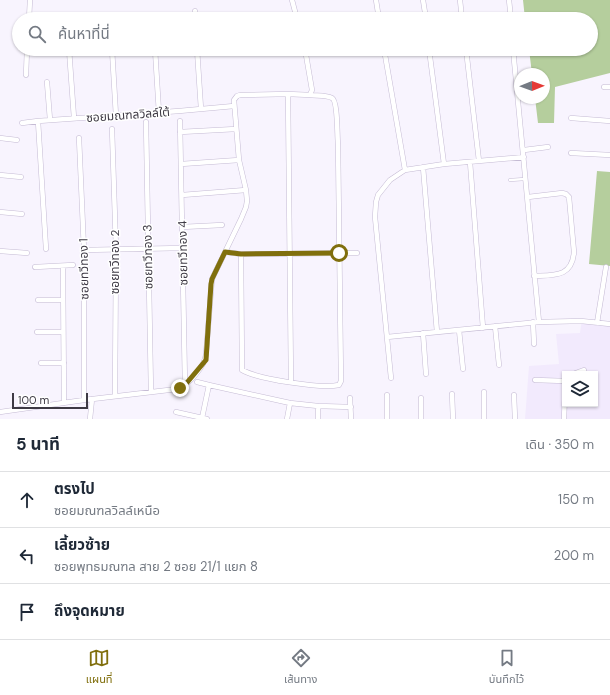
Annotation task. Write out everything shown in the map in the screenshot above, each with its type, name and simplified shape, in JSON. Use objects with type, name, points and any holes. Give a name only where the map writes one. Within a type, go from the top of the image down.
[{"type":"street","points":[[29,12],[30,0]]},
{"type":"street","points":[[292,0],[295,12]]},
{"type":"street","points":[[376,0],[377,12]]},
{"type":"street","points":[[423,0],[425,12]]},
{"type":"street","points":[[460,0],[461,12]]},
{"type":"street","points":[[509,0],[510,12]]},
{"type":"street","points":[[26,75],[27,56]]},
{"type":"street","points":[[70,56],[74,118]]},
{"type":"street","points":[[112,56],[116,116]]},
{"type":"street","points":[[155,56],[159,113]]},
{"type":"street","points":[[197,56],[201,109]]},
{"type":"street","points":[[306,56],[312,90],[310,95]]},
{"type":"street","points":[[385,56],[405,170]]},
{"type":"street","points":[[430,56],[444,164]]},
{"type":"street","points":[[467,56],[479,161]]},
{"type":"street","points":[[514,56],[524,150],[539,322]]},
{"type":"street","points":[[47,82],[50,120]]},
{"type":"street","points":[[604,87],[610,87]]},
{"type":"street","points":[[288,94],[291,382]]},
{"type":"street","points":[[0,412],[177,389],[185,385],[206,360],[212,279],[246,207],[246,190],[239,160],[234,106],[235,98],[240,95],[288,94],[332,98],[335,104],[338,144],[341,383],[336,386],[291,382],[249,373],[241,368],[241,254]]},
{"type":"street","name":"ซอยมณฑลวิลล์ใต้","points":[[22,123],[38,120],[159,113],[234,106]]},
{"type":"street","points":[[571,118],[610,121]]},
{"type":"street","points":[[38,120],[46,249]]},
{"type":"street","name":"ซอยทวีทอง 4","points":[[180,121],[185,385]]},
{"type":"street","name":"ซอยทวีทอง 3","points":[[146,122],[151,392]]},
{"type":"street","name":"ซอยทวีทอง 2","points":[[112,128],[116,249],[115,396]]},
{"type":"street","points":[[180,132],[236,129]]},
{"type":"street","points":[[0,138],[17,140]]},
{"type":"street","name":"ซอยทวีทอง 1","points":[[80,138],[84,250],[84,400]]},
{"type":"street","points":[[524,150],[548,147]]},
{"type":"street","points":[[571,153],[610,155]]},
{"type":"street","points":[[391,378],[375,217],[376,202],[383,188],[394,177],[405,170],[444,164],[524,156]]},
{"type":"street","points":[[181,164],[239,160]]},
{"type":"street","points":[[470,162],[483,328]]},
{"type":"street","points":[[423,167],[437,332]]},
{"type":"street","points":[[0,175],[21,177]]},
{"type":"street","points":[[182,196],[246,190]]},
{"type":"street","points":[[528,197],[562,193],[569,197],[574,252],[574,260],[571,266],[565,271],[553,275],[534,276]]},
{"type":"street","points":[[0,212],[22,214]]},
{"type":"street","points":[[182,227],[222,225]]},
{"type":"street","points":[[84,250],[183,248]]},
{"type":"street","points":[[0,251],[27,253]]},
{"type":"street","points":[[225,252],[241,254],[357,253]]},
{"type":"street","points":[[62,266],[64,403]]},
{"type":"street","points":[[35,267],[73,266]]},
{"type":"street","points":[[597,323],[606,267]]},
{"type":"street","points":[[38,300],[63,300]]},
{"type":"street","points":[[387,337],[533,322],[568,321],[610,324]]},
{"type":"street","points":[[533,322],[534,344]]},
{"type":"street","points":[[495,326],[499,365]]},
{"type":"street","points":[[460,330],[463,369]]},
{"type":"street","points":[[37,332],[63,332]]},
{"type":"street","points":[[423,333],[426,374]]},
{"type":"street","points":[[41,363],[64,363]]},
{"type":"street","points":[[535,380],[562,381]]},
{"type":"street","points":[[197,382],[290,403],[351,407]]},
{"type":"street","points":[[202,418],[209,385]]},
{"type":"street","points":[[484,392],[484,419]]},
{"type":"street","points":[[452,394],[453,419]]},
{"type":"street","points":[[514,395],[515,419]]},
{"type":"street","points":[[387,396],[387,419]]},
{"type":"street","points":[[350,398],[351,419]]},
{"type":"street","points":[[421,398],[421,419]]},
{"type":"street","points":[[90,419],[92,399]]},
{"type":"street","points":[[287,419],[290,403]]},
{"type":"street","points":[[318,406],[318,419]]},
{"type":"street","points":[[564,407],[564,419]]},
{"type":"street","points":[[176,412],[207,419]]},
{"type":"lane","points":[[510,180],[526,178]]},
{"type":"shaded area","points":[[582,319],[610,322],[610,419],[525,419],[529,366],[559,364],[556,334],[580,333]]},
{"type":"green space","points":[[523,0],[610,0],[610,73],[555,87],[554,123],[538,123],[536,104],[550,104],[550,68],[531,68],[530,56],[598,56],[598,12],[524,12]]},
{"type":"green space","points":[[597,171],[610,172],[610,266],[589,264]]},
{"type":"route","points":[[180,388],[185,385],[206,360],[211,284],[225,252],[241,254],[339,253]]}]
